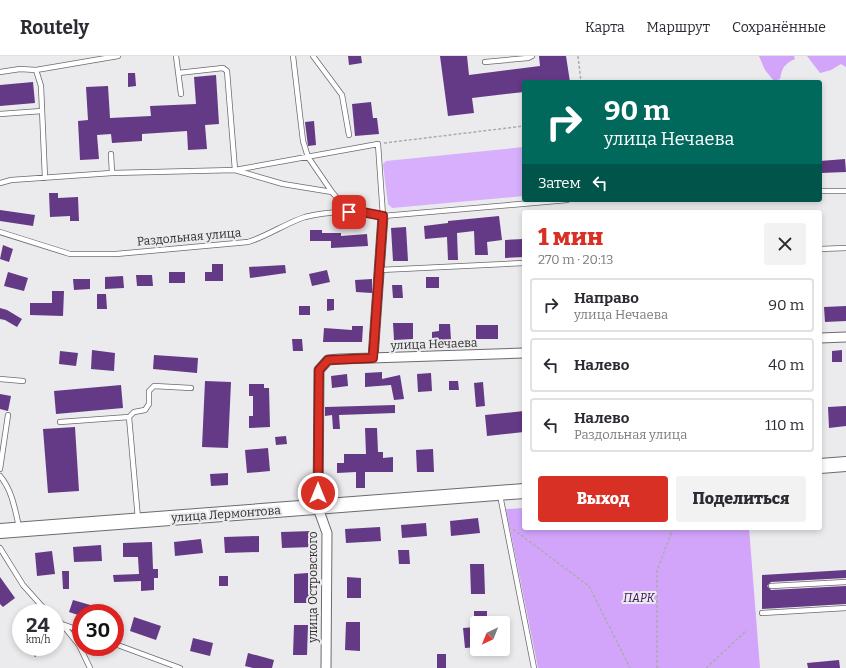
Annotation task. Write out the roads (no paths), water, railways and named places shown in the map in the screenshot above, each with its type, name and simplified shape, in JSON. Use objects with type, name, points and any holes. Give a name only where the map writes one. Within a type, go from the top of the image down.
[{"type":"main road","points":[[822,466],[846,464]]},
{"type":"main road","name":"улица Лермонтова","points":[[0,531],[20,528],[318,508],[522,491]]},
{"type":"street","points":[[373,358],[383,216]]},
{"type":"street","points":[[822,338],[846,336]]},
{"type":"street","name":"улица Нечаева","points":[[318,508],[319,370],[328,360],[522,353]]},
{"type":"street","name":"улица Островского","points":[[318,508],[324,520],[327,533],[326,668]]},
{"type":"lane","points":[[0,72],[36,70],[118,56]]},
{"type":"lane","points":[[176,56],[181,94]]},
{"type":"lane","points":[[293,56],[304,141],[308,157],[332,192],[349,212]]},
{"type":"lane","points":[[313,56],[342,95],[349,135]]},
{"type":"lane","points":[[485,62],[528,58],[532,56]]},
{"type":"lane","points":[[178,73],[223,68],[228,71],[235,170]]},
{"type":"lane","points":[[36,70],[41,86],[45,178]]},
{"type":"lane","points":[[0,114],[42,111]]},
{"type":"lane","points":[[0,183],[10,180],[112,173],[235,170],[378,144],[383,216]]},
{"type":"lane","points":[[111,154],[112,173]]},
{"type":"lane","points":[[235,170],[283,184],[332,192]]},
{"type":"lane","points":[[822,191],[846,191]]},
{"type":"lane","name":"Раздольная улица","points":[[0,232],[70,254],[116,254],[248,242],[262,238],[305,217],[349,212],[362,212],[383,216],[545,202]]},
{"type":"lane","points":[[822,249],[846,248]]},
{"type":"lane","points":[[380,270],[522,263]]},
{"type":"lane","points":[[0,379],[23,381]]},
{"type":"lane","points":[[60,422],[128,417],[134,412],[145,410],[148,404],[149,390],[154,386],[191,388]]},
{"type":"lane","points":[[0,469],[8,415]]},
{"type":"lane","points":[[128,417],[138,520]]},
{"type":"lane","points":[[0,476],[7,485],[14,504],[20,528]]},
{"type":"lane","points":[[500,493],[534,668]]},
{"type":"lane","points":[[0,548],[23,585],[40,604]]},
{"type":"lane","points":[[771,586],[846,582]]},
{"type":"lane","points":[[762,613],[846,608]]},
{"type":"lane","points":[[64,626],[79,645],[90,668]]},
{"type":"lane","points":[[124,647],[180,668]]},
{"type":"park label","name":"ПАРК","points":[[639,598]]}]
